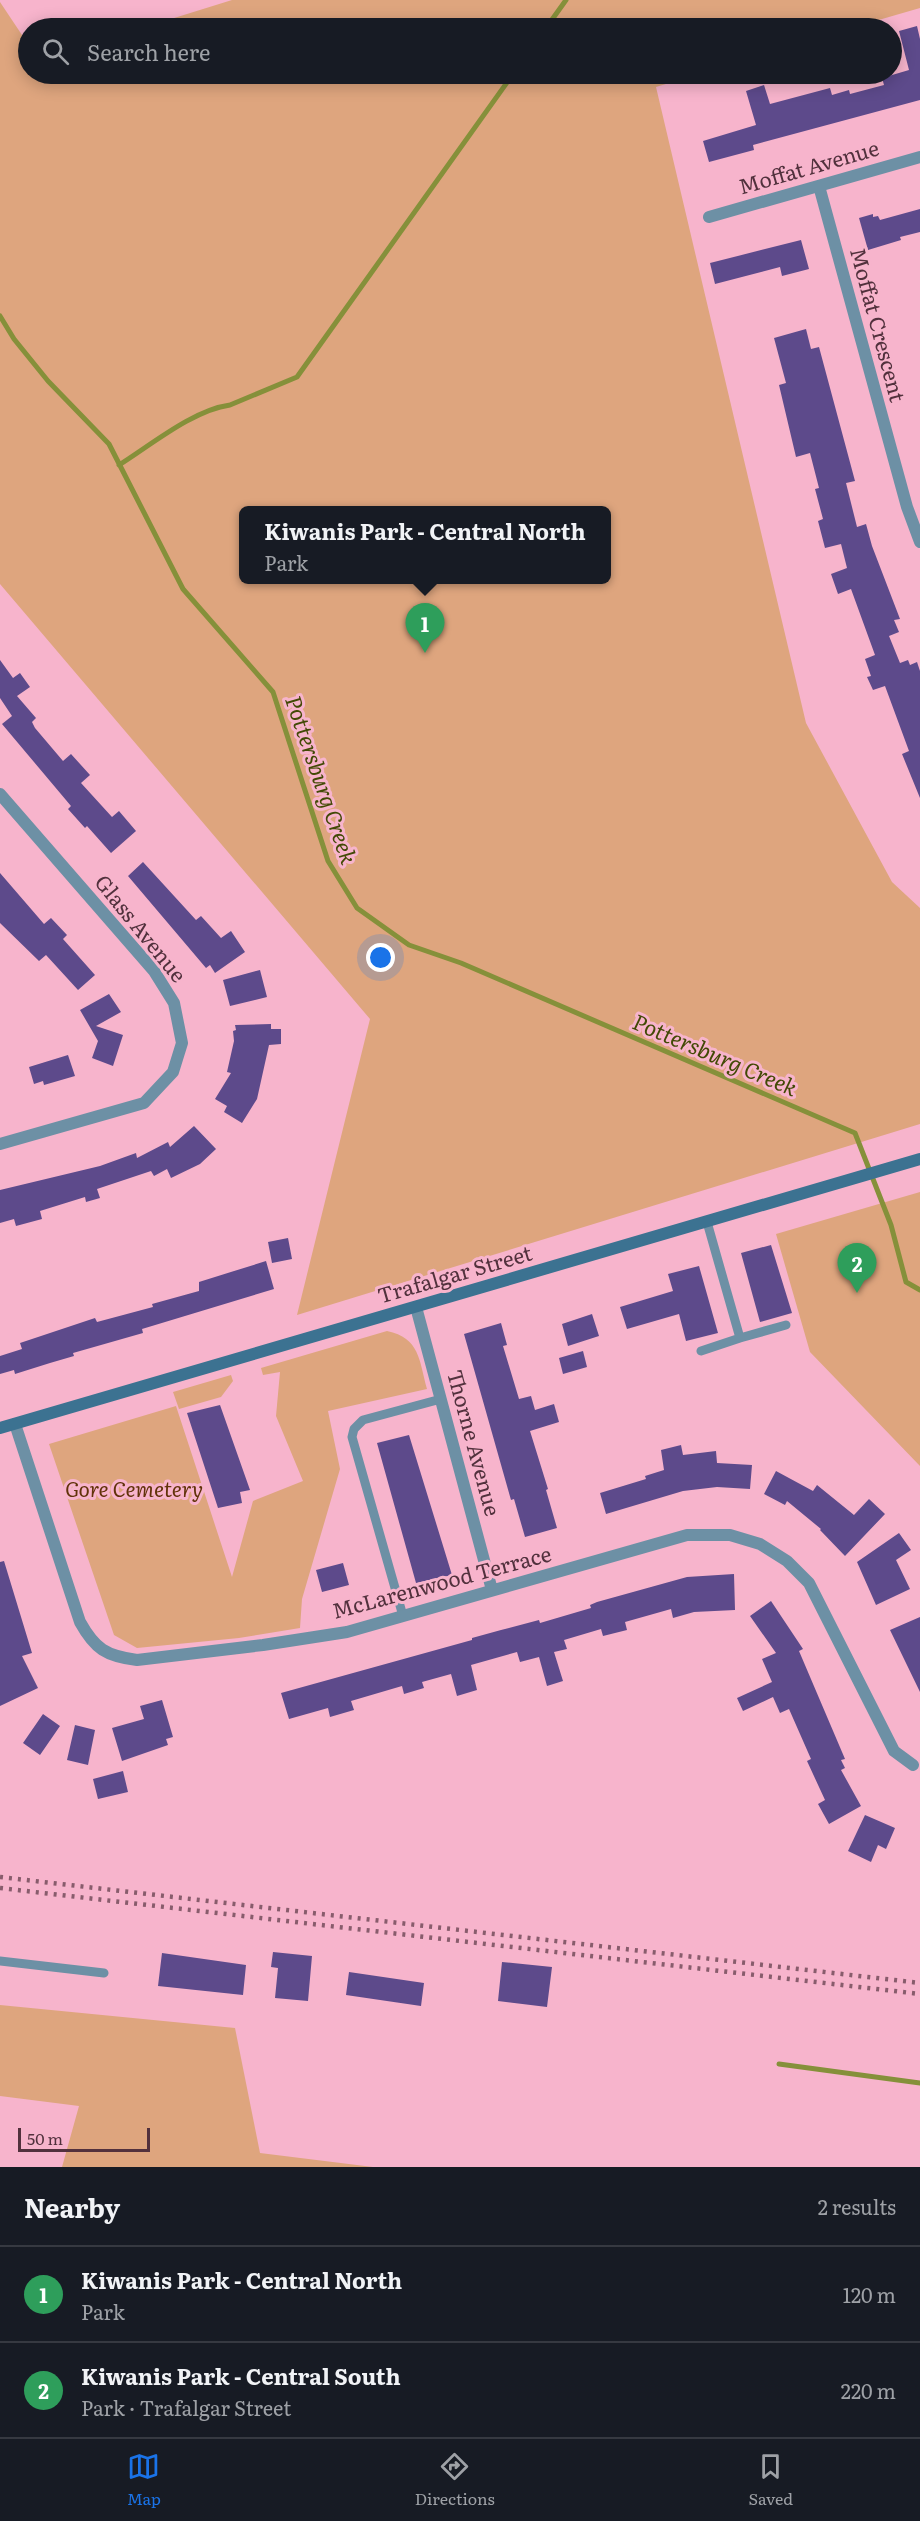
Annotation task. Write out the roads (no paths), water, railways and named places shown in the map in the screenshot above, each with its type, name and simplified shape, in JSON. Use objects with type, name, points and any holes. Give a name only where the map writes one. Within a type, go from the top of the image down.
[{"type":"main road","name":"Trafalgar Street","points":[[0,1428],[920,1159]]},
{"type":"street","name":"Moffat Avenue","points":[[709,217],[920,157]]},
{"type":"street","name":"Moffat Crescent","points":[[819,186],[907,507],[920,542]]},
{"type":"street","name":"Glass Avenue","points":[[0,794],[154,971],[174,1003],[182,1043],[173,1072],[144,1103],[0,1144]]},
{"type":"street","name":"Thorne Avenue","points":[[416,1307],[492,1590]]},
{"type":"street","name":"McLarenwood Terrace","points":[[15,1424],[80,1622],[90,1640],[116,1657],[137,1660],[347,1632],[687,1535],[730,1535],[760,1544],[787,1560],[809,1583],[894,1751],[913,1766]]},
{"type":"lane","points":[[707,1222],[740,1338]]},
{"type":"lane","points":[[701,1351],[786,1325]]},
{"type":"lane","points":[[403,1616],[352,1437],[354,1429],[363,1420],[441,1399]]},
{"type":"lane","points":[[0,1961],[104,1972]]},
{"type":"waterway","points":[[553,18],[566,0]]},
{"type":"waterway","points":[[119,465],[187,421],[297,377],[506,84]]},
{"type":"waterway","name":"Pottersburg Creek","points":[[0,316],[14,339],[48,381],[109,444],[183,589],[273,692],[328,861],[357,908],[409,945],[461,963],[855,1133],[891,1225],[906,1282],[920,1290]]},
{"type":"waterway","points":[[779,2064],[920,2083]]},
{"type":"railway","points":[[0,1877],[920,1983]]},
{"type":"railway","points":[[0,1888],[920,1994]]},
{"type":"place","name":"Kiwanis Park - Central North","points":[[425,653]]},
{"type":"place","name":"Kiwanis Park - Central South","points":[[857,1293]]},
{"type":"park label","name":"Gore Cemetery","points":[[134,1490]]}]
